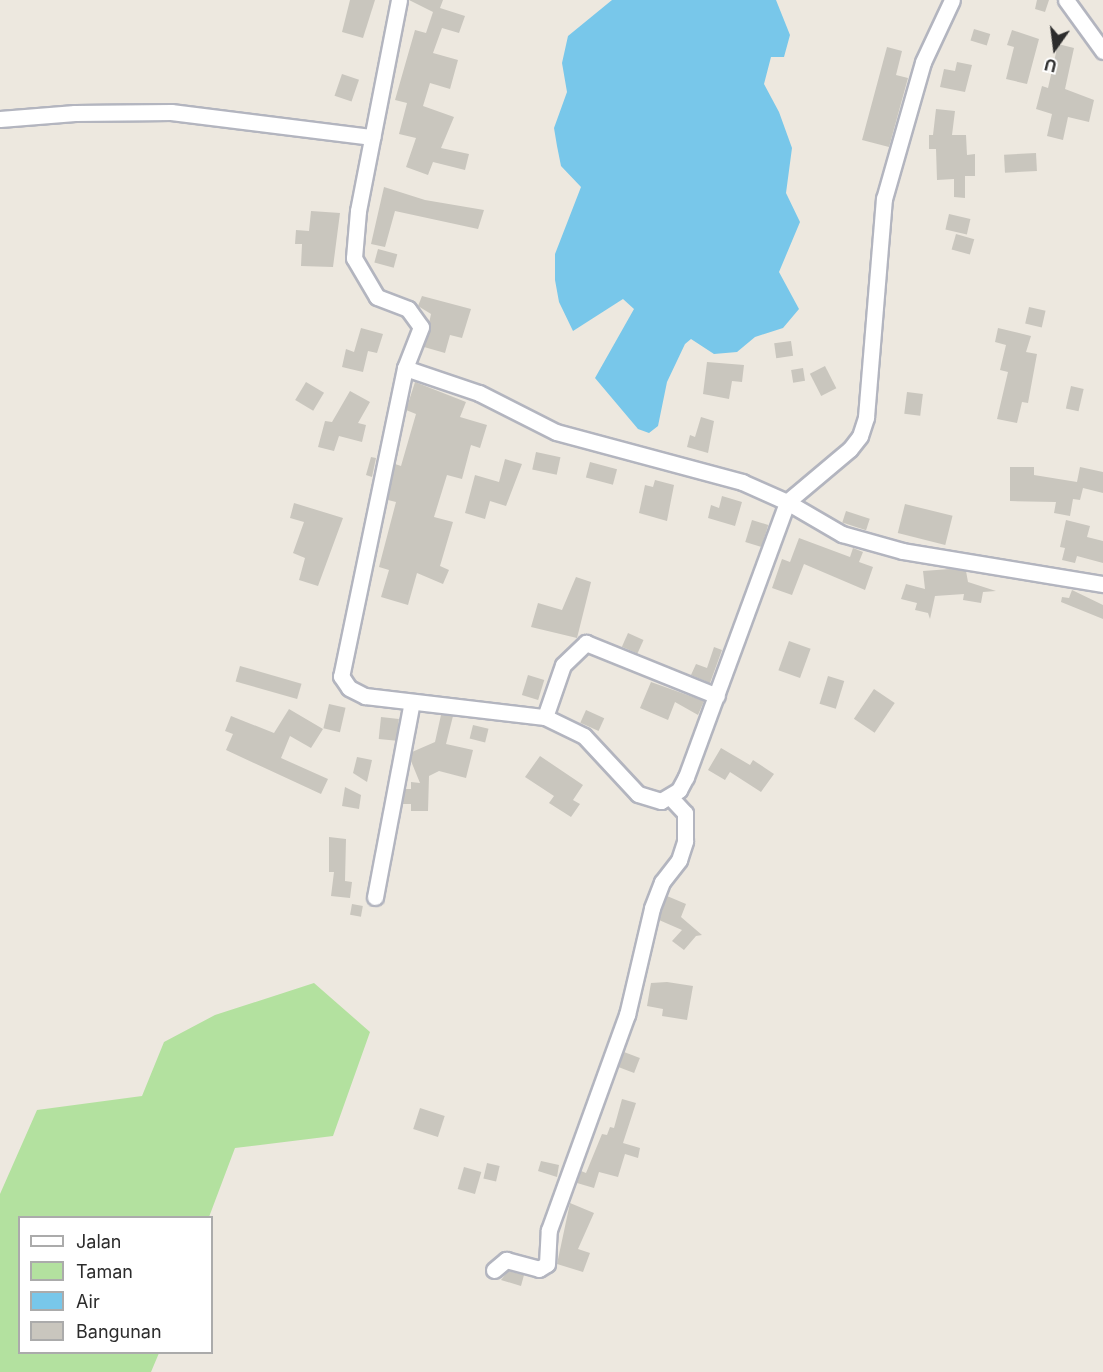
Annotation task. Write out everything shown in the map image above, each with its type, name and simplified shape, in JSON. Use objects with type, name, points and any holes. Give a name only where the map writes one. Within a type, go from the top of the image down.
[{"type":"street","points":[[399,0],[358,211],[354,258],[377,297],[408,309],[419,320],[418,342],[405,368],[340,667],[344,682],[356,693],[412,702],[451,703],[545,717],[591,741],[638,794],[661,801],[670,797],[686,777],[787,502],[850,449],[860,436],[866,417],[884,199],[923,62],[952,0]]},
{"type":"street","points":[[1066,0],[1103,51]]},
{"type":"street","points":[[0,119],[75,113],[171,112],[372,137]]},
{"type":"street","points":[[405,368],[479,393],[556,432],[708,471],[787,502],[833,530],[903,551],[1103,584]]},
{"type":"street","points":[[545,717],[563,665],[586,643],[717,696]]},
{"type":"street","points":[[375,897],[412,702]]},
{"type":"street","points":[[495,1270],[506,1260],[539,1269],[547,1264],[549,1230],[627,1015],[652,908],[662,882],[679,860],[685,841],[685,813],[670,797]]},
{"type":"green space","points":[[314,983],[370,1032],[333,1136],[235,1148],[209,1216],[18,1216],[18,1354],[159,1354],[151,1372],[0,1372],[0,1194],[37,1110],[142,1096],[164,1042],[215,1015]]},
{"type":"water","points":[[612,0],[776,0],[790,35],[784,57],[771,57],[764,84],[779,112],[792,148],[786,193],[800,222],[779,272],[799,309],[783,328],[755,337],[737,352],[714,354],[691,339],[685,344],[667,382],[658,426],[649,433],[638,429],[595,378],[634,309],[623,299],[573,331],[559,302],[555,280],[555,254],[581,187],[561,166],[554,128],[567,92],[562,63],[568,36]]},
{"type":"building","points":[[350,0],[375,0],[363,38],[342,32]]},
{"type":"building","points":[[409,0],[443,0],[440,8],[465,16],[459,33],[442,28],[433,53],[458,60],[450,89],[430,83],[423,106],[454,117],[441,148],[469,154],[465,170],[433,162],[428,175],[406,167],[416,138],[399,134],[407,103],[395,100],[415,30],[426,33],[433,12]]},
{"type":"building","points":[[1037,0],[1049,0],[1045,12],[1035,9]]},
{"type":"building","points":[[974,29],[990,34],[987,45],[970,40]]},
{"type":"building","points":[[1012,30],[1039,39],[1027,84],[1006,79],[1014,47],[1007,45]]},
{"type":"building","points":[[1058,44],[1074,48],[1065,89],[1094,100],[1089,122],[1068,117],[1063,140],[1047,136],[1052,114],[1036,109],[1042,86],[1048,88]]},
{"type":"building","points":[[887,47],[902,51],[896,75],[908,78],[889,147],[862,140]]},
{"type":"building","points":[[957,62],[972,65],[965,92],[940,87],[944,69],[955,71]]},
{"type":"building","points":[[342,74],[359,80],[352,102],[335,96]]},
{"type":"building","points":[[936,109],[955,111],[952,135],[966,135],[967,155],[975,154],[975,176],[965,176],[965,198],[954,197],[954,179],[937,180],[936,149],[929,149],[929,135],[933,135]]},
{"type":"building","points":[[1036,153],[1037,171],[1005,173],[1004,155]]},
{"type":"building","points":[[384,187],[425,200],[484,210],[478,229],[395,211],[385,247],[371,244]]},
{"type":"building","points":[[311,211],[340,213],[333,267],[301,266],[302,244],[295,244],[296,230],[309,231]]},
{"type":"building","points":[[949,214],[970,219],[967,235],[945,230]]},
{"type":"building","points":[[956,234],[974,239],[970,255],[952,249]]},
{"type":"building","points":[[378,249],[397,254],[394,268],[374,263]]},
{"type":"building","points":[[422,296],[471,309],[462,338],[450,335],[445,353],[424,347],[431,314],[418,306]]},
{"type":"building","points":[[1029,307],[1046,311],[1042,327],[1025,324]]},
{"type":"building","points":[[361,328],[383,334],[377,353],[368,351],[363,372],[342,367],[346,349],[354,352]]},
{"type":"building","points":[[998,328],[1031,336],[1026,352],[1037,354],[1028,403],[1022,402],[1017,423],[997,419],[1008,372],[1000,370],[1006,345],[995,342]]},
{"type":"building","points":[[791,341],[793,356],[776,358],[774,343]]},
{"type":"building","points":[[707,362],[744,365],[742,382],[732,381],[729,399],[703,394]]},
{"type":"building","points":[[825,366],[836,388],[821,396],[810,374]]},
{"type":"building","points":[[803,368],[805,381],[793,383],[791,370]]},
{"type":"building","points":[[306,382],[324,393],[313,411],[295,400]]},
{"type":"building","points":[[415,382],[466,402],[460,417],[487,425],[480,448],[471,445],[462,479],[447,475],[434,517],[453,522],[440,566],[449,570],[443,584],[417,573],[408,605],[381,597],[389,570],[379,567],[396,502],[388,500],[395,464],[401,466],[416,414],[406,410]]},
{"type":"building","points":[[1071,386],[1084,389],[1078,411],[1066,408]]},
{"type":"building","points":[[350,391],[370,402],[358,423],[366,425],[362,442],[339,436],[334,451],[318,447],[325,421],[332,422]]},
{"type":"building","points":[[907,392],[923,394],[920,416],[904,414]]},
{"type":"building","points":[[701,417],[714,421],[708,453],[687,447],[690,435],[695,437]]},
{"type":"building","points":[[536,452],[560,457],[557,475],[532,470]]},
{"type":"building","points":[[371,457],[376,458],[372,477],[366,475]]},
{"type":"building","points":[[505,459],[522,464],[506,506],[490,501],[485,519],[465,513],[475,475],[499,482]]},
{"type":"building","points":[[590,462],[617,469],[613,485],[586,477]]},
{"type":"building","points":[[1010,467],[1034,467],[1034,475],[1077,482],[1080,467],[1103,472],[1103,493],[1083,488],[1080,500],[1073,499],[1070,516],[1054,513],[1056,502],[1010,501]]},
{"type":"building","points":[[655,480],[674,485],[667,521],[639,513],[645,485],[653,487]]},
{"type":"building","points":[[722,496],[742,502],[735,526],[708,518],[711,505],[719,508]]},
{"type":"building","points":[[294,503],[343,518],[318,586],[299,580],[305,558],[293,553],[304,522],[290,518]]},
{"type":"building","points":[[905,504],[953,516],[945,545],[898,533]]},
{"type":"building","points":[[846,511],[870,519],[866,530],[842,522]]},
{"type":"building","points":[[752,520],[768,525],[762,547],[745,542]]},
{"type":"building","points":[[1066,520],[1090,526],[1087,537],[1103,541],[1103,563],[1077,556],[1075,563],[1062,560],[1065,548],[1060,547]]},
{"type":"building","points":[[799,538],[850,557],[853,548],[863,552],[859,562],[873,567],[865,590],[804,564],[792,595],[772,588],[782,559],[790,562]]},
{"type":"building","points":[[950,569],[966,571],[968,582],[996,591],[983,592],[981,603],[963,600],[964,594],[935,596],[930,619],[928,613],[915,610],[917,603],[901,599],[906,584],[925,589],[923,571]]},
{"type":"building","points":[[576,577],[591,582],[577,638],[531,627],[538,603],[562,610]]},
{"type":"building","points":[[1072,590],[1103,605],[1103,619],[1061,602],[1062,597],[1069,598]]},
{"type":"building","points":[[628,633],[644,640],[637,654],[622,647]]},
{"type":"building","points":[[789,641],[811,649],[800,678],[778,670]]},
{"type":"building","points":[[714,647],[722,650],[710,683],[691,675],[696,664],[707,668]]},
{"type":"building","points":[[240,666],[302,684],[297,699],[236,681]]},
{"type":"building","points":[[528,675],[544,680],[538,700],[522,695]]},
{"type":"building","points":[[828,676],[844,681],[836,709],[820,704]]},
{"type":"building","points":[[651,682],[704,701],[698,715],[675,702],[668,720],[640,708]]},
{"type":"building","points":[[874,689],[895,703],[875,733],[854,719]]},
{"type":"building","points":[[329,704],[346,708],[340,732],[323,728]]},
{"type":"building","points":[[289,709],[323,729],[311,748],[290,736],[281,758],[328,779],[321,794],[226,750],[233,734],[225,731],[231,716],[274,733]]},
{"type":"building","points":[[586,710],[604,718],[599,731],[580,723]]},
{"type":"building","points":[[441,715],[453,716],[446,744],[473,750],[466,778],[439,771],[429,776],[428,811],[411,811],[411,804],[403,804],[405,789],[411,789],[411,782],[420,783],[411,761],[412,752],[435,742]]},
{"type":"building","points":[[381,717],[399,719],[397,741],[379,739]]},
{"type":"building","points":[[473,725],[489,729],[485,742],[470,739]]},
{"type":"building","points":[[721,748],[750,765],[753,760],[774,774],[761,792],[730,772],[725,780],[708,770]]},
{"type":"building","points":[[540,756],[583,785],[573,800],[580,804],[571,817],[549,803],[554,796],[525,777]]},
{"type":"building","points":[[357,757],[372,760],[367,782],[353,773]]},
{"type":"building","points":[[345,787],[361,795],[359,809],[342,806]]},
{"type":"building","points":[[329,837],[346,839],[345,881],[352,882],[350,898],[331,896],[334,872],[329,872]]},
{"type":"building","points":[[667,896],[686,904],[681,917],[702,935],[696,936],[684,950],[672,941],[682,930],[659,920]]},
{"type":"building","points":[[352,904],[363,906],[361,917],[350,915]]},
{"type":"building","points":[[667,982],[693,986],[687,1020],[662,1016],[663,1009],[647,1006],[651,983]]},
{"type":"building","points":[[624,1052],[640,1058],[634,1073],[618,1067]]},
{"type":"building","points":[[622,1099],[636,1103],[623,1143],[640,1148],[638,1158],[625,1154],[618,1177],[599,1172],[594,1188],[577,1183],[581,1171],[586,1173],[602,1134],[607,1135],[610,1127],[614,1128]]},
{"type":"building","points":[[420,1108],[445,1116],[438,1137],[413,1129]]},
{"type":"building","points":[[541,1161],[559,1165],[557,1177],[538,1171]]},
{"type":"building","points":[[487,1163],[500,1166],[496,1182],[483,1179]]},
{"type":"building","points":[[464,1167],[481,1172],[475,1194],[458,1189]]},
{"type":"building","points":[[570,1203],[594,1213],[578,1249],[590,1253],[583,1272],[557,1264]]},
{"type":"building","points":[[508,1271],[524,1275],[521,1286],[501,1280]]}]
